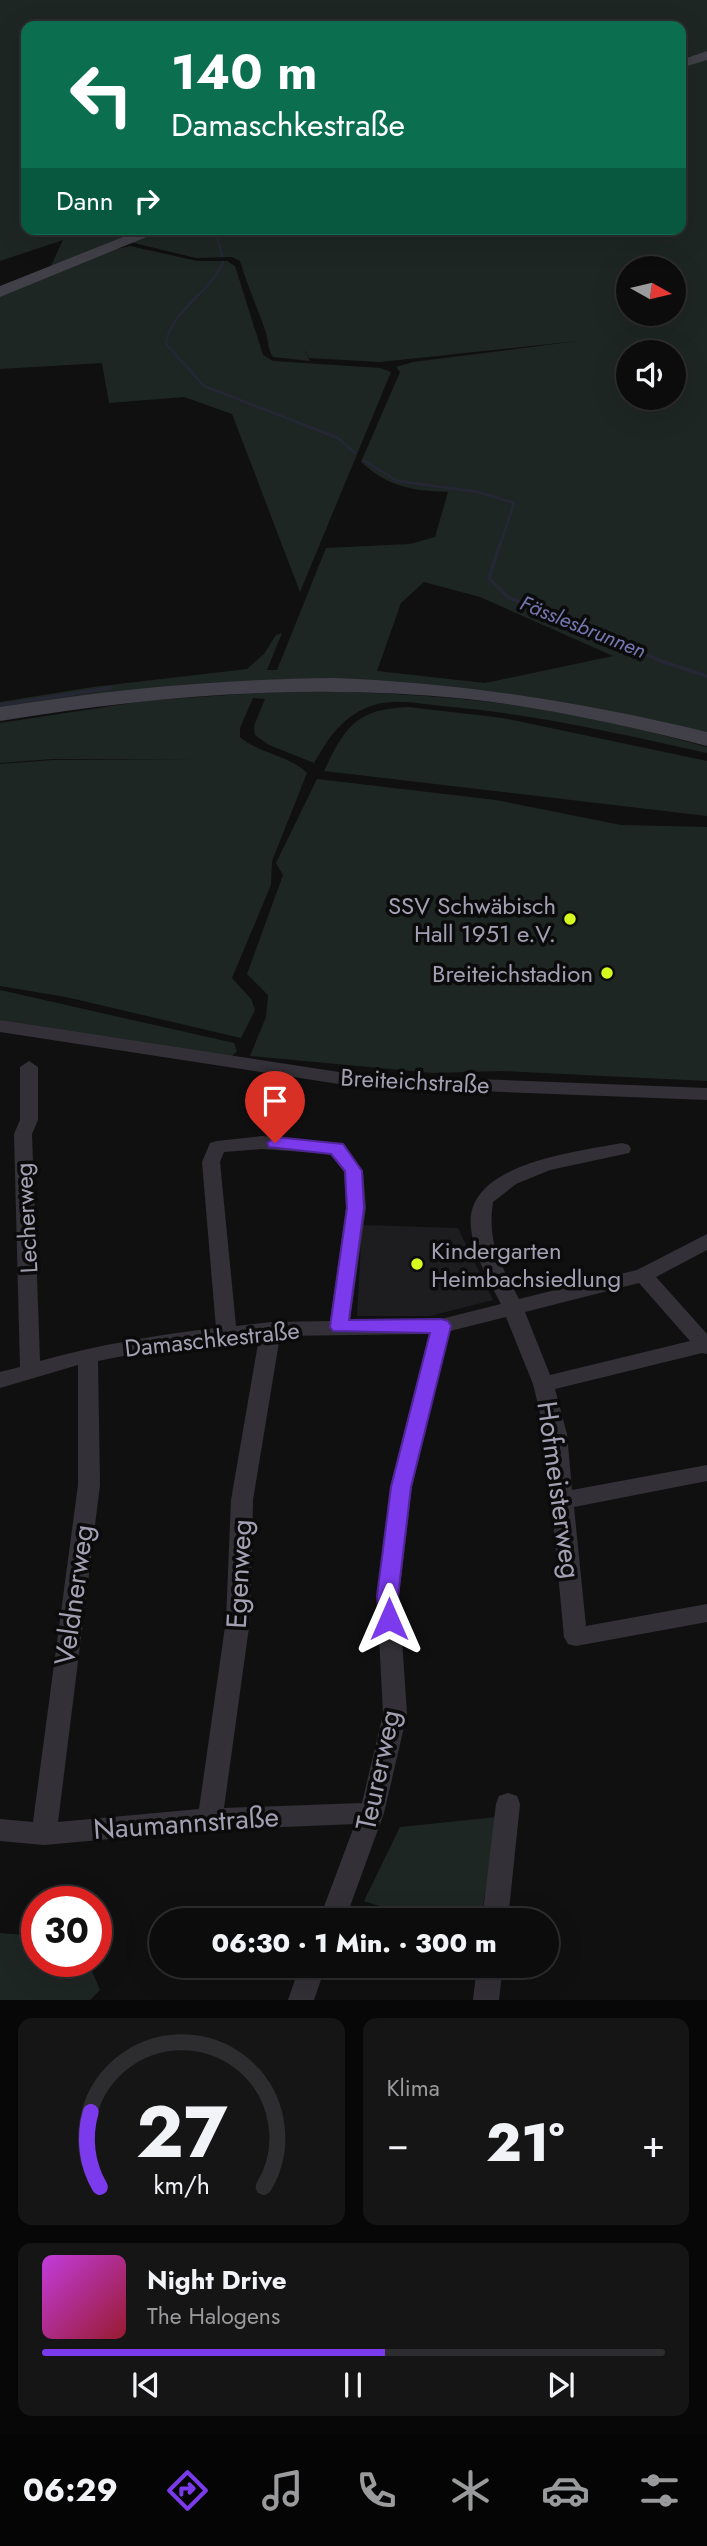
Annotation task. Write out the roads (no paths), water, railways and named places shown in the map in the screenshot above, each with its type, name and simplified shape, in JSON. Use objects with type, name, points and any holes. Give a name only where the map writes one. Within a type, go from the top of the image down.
[{"type":"main road","points":[[686,62],[707,55]]},
{"type":"main road","points":[[0,715],[85,700],[208,687],[370,685],[535,702],[707,739]]},
{"type":"street","points":[[0,292],[143,235]]},
{"type":"street","name":"Breiteichstraße","points":[[0,1026],[352,1080],[707,1094]]},
{"type":"street","name":"Lecherweg","points":[[29,1067],[29,1120],[23,1134],[30,1370]]},
{"type":"street","points":[[227,1334],[211,1162],[217,1147],[275,1143],[337,1148],[353,1171],[356,1208],[339,1327]]},
{"type":"street","name":"Hofmeisterweg","points":[[621,1149],[546,1165],[509,1179],[484,1199],[480,1226],[488,1259],[513,1308],[543,1384],[556,1434],[565,1500],[576,1637],[707,1613]]},
{"type":"street","name":"Damaschkestraße","points":[[0,1380],[88,1354],[158,1342],[271,1329],[441,1326],[643,1275],[707,1241]]},
{"type":"street","points":[[543,1384],[706,1346],[643,1275]]},
{"type":"street","name":"Teurerweg","points":[[336,1908],[372,1813],[395,1714],[388,1596],[401,1487],[441,1326]]},
{"type":"street","name":"Egenweg","points":[[210,1819],[239,1620],[242,1500],[271,1329]]},
{"type":"street","name":"Veldnerweg","points":[[44,1834],[89,1485],[88,1354]]},
{"type":"street","points":[[565,1500],[707,1474]]},
{"type":"street","points":[[496,1908],[508,1804]]},
{"type":"street","name":"Naumannstraße","points":[[0,1830],[44,1834],[210,1819],[372,1813]]},
{"type":"street","points":[[301,2000],[309,1978]]},
{"type":"street","points":[[486,2000],[489,1978]]},
{"type":"waterway","name":"Fässlesbrunnen","points":[[217,235],[222,256]]},
{"type":"waterway","name":"Fässlesbrunnen","points":[[223,262],[209,283],[175,321],[166,344],[204,386],[338,438],[355,453]]},
{"type":"waterway","name":"Fässlesbrunnen","points":[[365,461],[397,481],[478,492],[514,503],[500,546]]},
{"type":"waterway","name":"Fässlesbrunnen","points":[[500,544],[489,578],[508,597],[661,661],[707,676]]},
{"type":"waterway","points":[[0,705],[110,688]]},
{"type":"place","name":"SSV Schwäbisch Hall 1951 e.V.","points":[[570,919]]},
{"type":"place","name":"Breiteichstadion","points":[[607,973]]},
{"type":"place","name":"Kindergarten Heimbachsiedlung","points":[[417,1264]]}]
